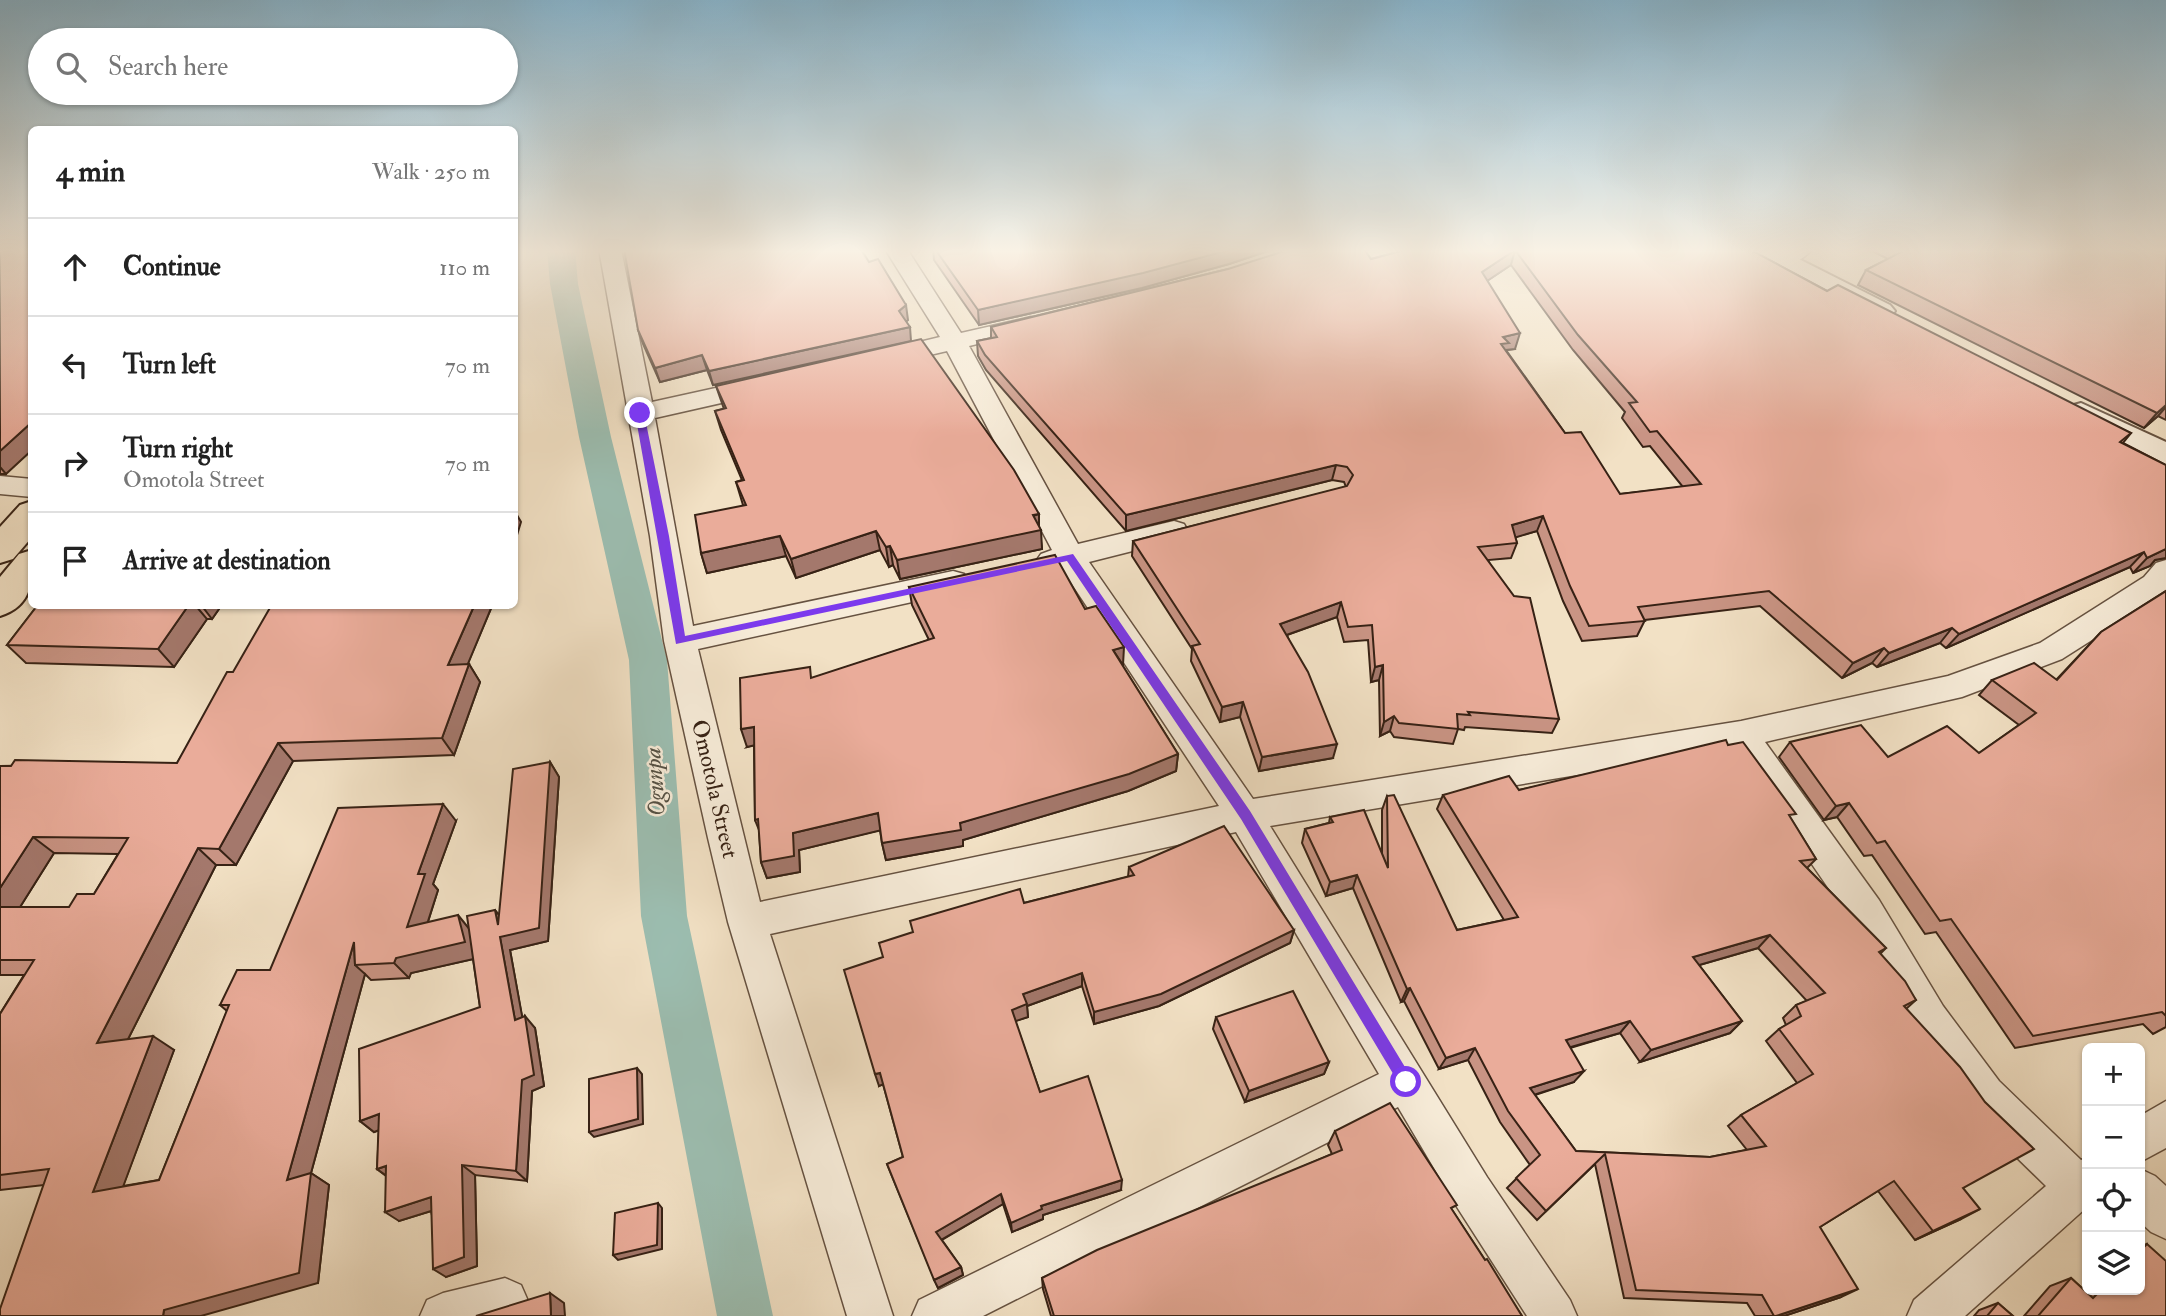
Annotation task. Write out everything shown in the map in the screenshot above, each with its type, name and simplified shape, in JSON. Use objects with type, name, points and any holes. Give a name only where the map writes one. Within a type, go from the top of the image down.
[{"type":"highway","points":[[0,551],[28,518]]},
{"type":"highway","points":[[0,602],[28,568]]},
{"type":"street","name":"Omotola Street","points":[[627,310],[640,413],[664,536],[680,641],[747,922],[840,1227],[870,1316]]},
{"type":"street","points":[[935,310],[955,342],[1070,557],[1245,815],[1472,1192],[1554,1316]]},
{"type":"street","points":[[1883,310],[1905,323]]},
{"type":"street","points":[[863,362],[1058,318]]},
{"type":"street","points":[[640,413],[784,380]]},
{"type":"street","points":[[2054,399],[2166,456]]},
{"type":"street","points":[[0,485],[28,488]]},
{"type":"street","points":[[1029,566],[1201,524]]},
{"type":"street","points":[[747,922],[1245,815],[1741,734],[1951,688],[2052,651],[2155,585],[2166,571]]},
{"type":"street","points":[[680,641],[976,577]]},
{"type":"street","points":[[1741,734],[1866,912],[1929,1019],[1984,1096],[2082,1182],[1930,1316]]},
{"type":"street","points":[[935,1316],[1406,1082]]},
{"type":"street","points":[[2145,1137],[2166,1122]]},
{"type":"street","points":[[2145,1196],[2166,1217]]},
{"type":"street","points":[[443,1316],[505,1301]]},
{"type":"building","points":[[0,310],[28,310],[28,426],[0,451]]},
{"type":"building","points":[[635,310],[900,310],[910,327],[709,371],[702,355],[655,368],[638,330]]},
{"type":"building","points":[[1059,310],[1506,310],[1520,333],[1503,337],[1509,343],[1501,344],[1565,433],[1581,432],[1620,494],[1701,484],[1657,431],[1650,432],[1629,403],[1637,402],[1560,310],[1888,310],[2131,433],[2120,442],[2166,465],[2166,549],[2147,558],[2144,552],[1959,634],[1952,628],[1889,653],[1884,648],[1853,663],[1769,591],[1638,607],[1645,621],[1589,626],[1543,516],[1512,525],[1517,543],[1478,547],[1514,596],[1530,598],[1559,719],[1468,712],[1470,715],[1457,714],[1458,729],[1399,723],[1394,716],[1384,722],[1383,665],[1375,667],[1372,625],[1348,627],[1341,602],[1280,624],[1308,672],[1337,744],[1262,757],[1243,702],[1222,707],[1192,646],[1200,644],[1133,541],[1347,486],[1353,475],[1347,467],[1336,465],[1126,515],[985,355],[977,341],[997,337],[991,327]]},
{"type":"building","points":[[1948,310],[2166,310],[2166,405],[2157,413]]},
{"type":"building","points":[[921,339],[1014,470],[1039,514],[1033,515],[1041,530],[897,560],[890,546],[886,547],[876,531],[791,559],[780,536],[701,553],[695,515],[746,505],[736,482],[744,480],[715,411],[726,408],[716,386]]},
{"type":"building","points":[[1055,555],[1085,609],[1096,606],[1124,647],[1113,650],[1178,754],[1129,774],[960,823],[961,830],[882,843],[878,813],[793,833],[794,856],[761,862],[758,819],[755,820],[754,727],[741,729],[740,678],[810,667],[811,678],[934,638],[909,587]]},
{"type":"building","points":[[2166,591],[2166,1016],[2162,1012],[2033,1036],[1951,919],[1940,921],[1885,841],[1877,843],[1849,803],[1836,806],[1790,742],[1861,725],[1888,757],[1947,726],[1979,753],[2036,713],[1992,680],[2034,663],[2057,680],[2101,632]]},
{"type":"building","points":[[35,609],[186,609],[158,649],[7,645]]},
{"type":"building","points":[[269,609],[473,609],[448,665],[469,664],[442,738],[278,743],[219,849],[198,848],[97,1043],[153,1036],[93,1192],[159,1180],[229,1005],[220,1005],[237,970],[270,970],[338,808],[443,804],[418,874],[425,874],[407,927],[458,915],[465,942],[396,958],[394,963],[355,965],[354,942],[287,1180],[311,1173],[299,1273],[164,1310],[163,1316],[0,1316],[0,1309],[49,1169],[0,1175],[0,1014],[34,960],[0,960],[0,907],[69,907],[77,894],[94,894],[128,838],[33,837],[0,888],[0,766],[11,766],[15,760],[177,763],[227,672],[233,672]]},
{"type":"building","points":[[1726,740],[1728,745],[1743,742],[1796,814],[1789,815],[1816,859],[1800,861],[1886,948],[1879,952],[1905,981],[1916,1000],[1904,1006],[1960,1067],[1985,1102],[2034,1149],[1963,1188],[1980,1209],[1933,1231],[1894,1181],[1820,1227],[1858,1289],[1776,1316],[1762,1295],[1636,1290],[1605,1154],[1546,1211],[1516,1178],[1540,1155],[1508,1111],[1475,1048],[1446,1058],[1410,988],[1407,989],[1357,875],[1330,882],[1305,829],[1333,822],[1330,817],[1364,810],[1388,868],[1387,796],[1394,795],[1457,930],[1518,917],[1443,795],[1509,776],[1519,790]],"holes":[[[1770,935],[1825,993],[1796,1005],[1801,1016],[1779,1029],[1813,1074],[1741,1115],[1766,1146],[1710,1157],[1576,1151],[1530,1088],[1584,1071],[1566,1040],[1630,1021],[1651,1050],[1742,1021],[1693,957]]]},
{"type":"building","points":[[550,762],[539,928],[500,937],[515,1020],[525,1016],[534,1075],[522,1080],[516,1171],[462,1165],[464,1257],[433,1269],[431,1197],[385,1212],[386,1166],[377,1169],[379,1114],[360,1121],[359,1049],[480,1007],[467,916],[495,910],[498,925],[513,769]]},
{"type":"building","points":[[1224,826],[1294,930],[1161,994],[1094,1012],[1082,973],[1023,994],[1027,1004],[1012,1010],[1040,1092],[1088,1076],[1122,1180],[1041,1206],[1042,1209],[1011,1223],[1001,1194],[936,1232],[961,1267],[934,1280],[887,1164],[903,1157],[880,1073],[875,1074],[844,970],[883,957],[879,943],[913,932],[910,921],[1020,889],[1024,903],[1134,875],[1129,867]]},
{"type":"building","points":[[1293,991],[1329,1062],[1249,1091],[1216,1017]]},
{"type":"building","points":[[637,1068],[638,1119],[589,1132],[589,1079]]},
{"type":"building","points":[[1390,1103],[1457,1205],[1451,1208],[1522,1316],[1054,1316],[1042,1278],[1097,1250],[1342,1150],[1335,1131]]},
{"type":"building","points":[[658,1203],[657,1245],[613,1255],[615,1213]]},
{"type":"building","points":[[2147,1244],[2166,1261],[2166,1316],[2038,1316],[2071,1278],[2082,1288],[2082,1295],[2093,1298],[2096,1295],[2145,1295]]},
{"type":"building","points":[[550,1293],[551,1316],[476,1316]]},
{"type":"building","points":[[1998,1303],[2013,1316],[1987,1316]]},
{"type":"waterway","name":"Ogunpa","points":[[569,310],[595,437],[648,660],[664,916],[745,1316]]},
{"type":"route","points":[[640,413],[664,536],[680,641],[1070,557],[1245,815],[1406,1082]]}]
